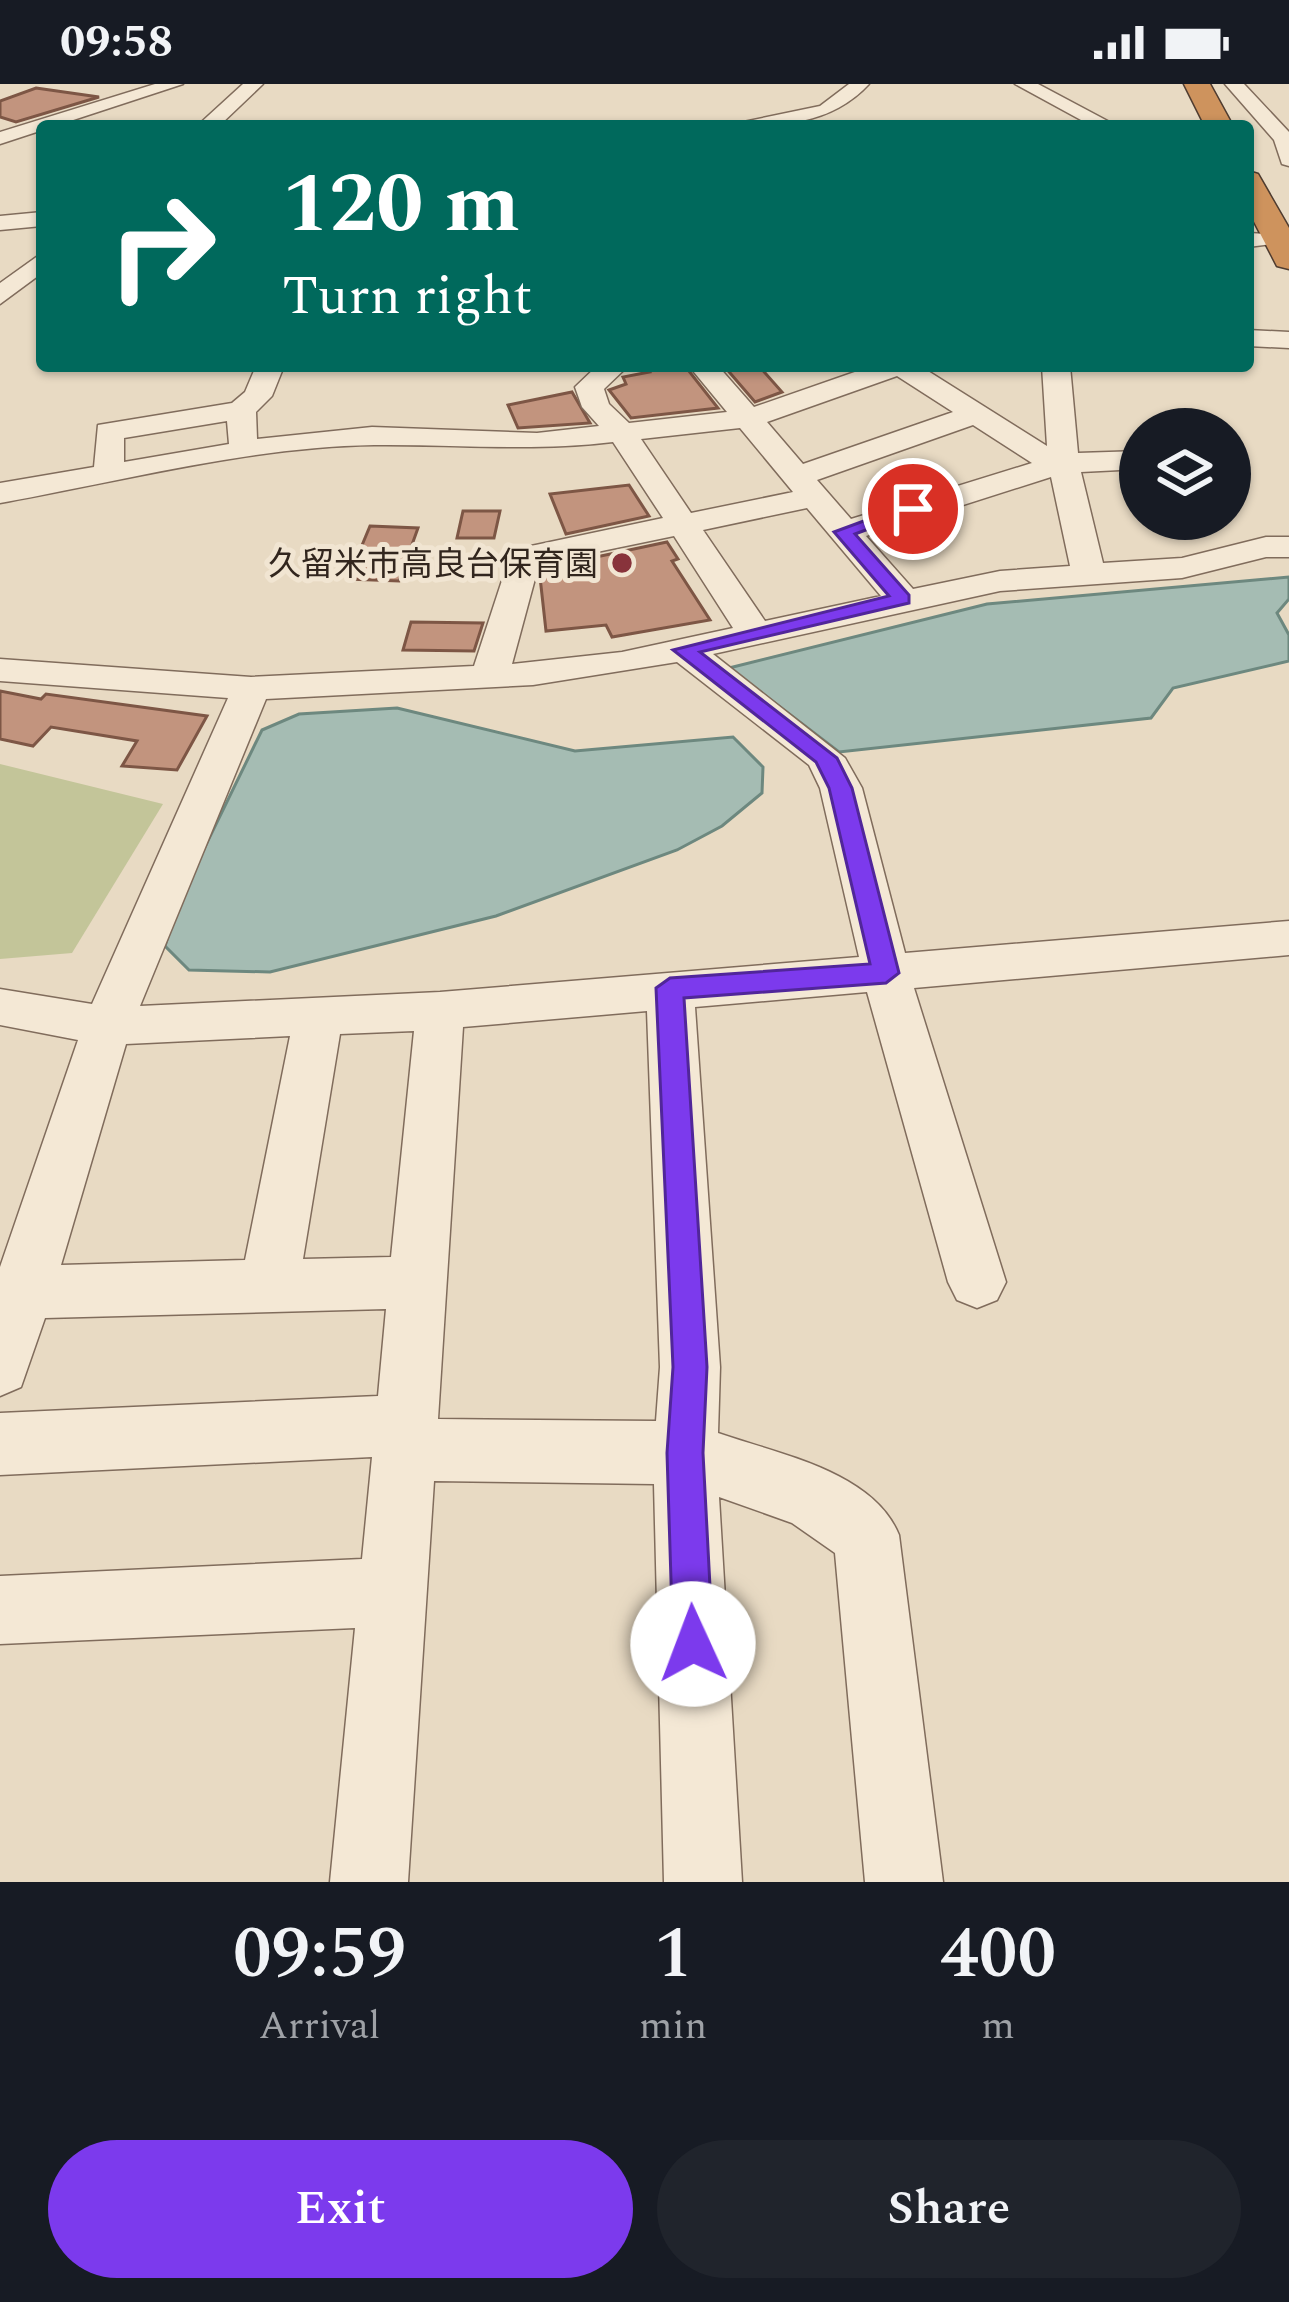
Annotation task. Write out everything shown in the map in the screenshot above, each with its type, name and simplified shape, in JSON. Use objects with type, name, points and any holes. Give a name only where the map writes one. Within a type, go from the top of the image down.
[{"type":"highway","points":[[1196,84],[1216,120]]},
{"type":"highway","points":[[1254,193],[1275,237]]},
{"type":"street","points":[[58,120],[173,84]]},
{"type":"street","points":[[214,120],[254,84]]},
{"type":"street","points":[[768,120],[826,110],[860,84]]},
{"type":"street","points":[[1024,84],[1095,120]]},
{"type":"street","points":[[1236,87],[1272,91]]},
{"type":"street","points":[[1236,87],[1284,139],[1289,160]]},
{"type":"street","points":[[0,138],[36,127]]},
{"type":"street","points":[[0,223],[36,220]]},
{"type":"street","points":[[0,295],[36,265]]},
{"type":"street","points":[[1254,338],[1289,340]]},
{"type":"street","points":[[109,474],[109,431],[241,410],[258,396],[268,372]]},
{"type":"street","points":[[607,372],[589,387],[596,407],[623,434],[755,633]]},
{"type":"street","points":[[709,372],[902,599]]},
{"type":"street","points":[[0,493],[243,452],[372,436],[537,442],[751,418],[883,372]]},
{"type":"street","points":[[910,372],[1060,464]]},
{"type":"street","points":[[1056,372],[1060,464],[1089,575]]},
{"type":"street","points":[[241,410],[243,452]]},
{"type":"street","points":[[489,677],[524,557],[684,524],[804,487],[978,413]]},
{"type":"street","points":[[843,532],[1060,464],[1119,461]]},
{"type":"street","points":[[1251,531],[1278,547]]},
{"type":"street","points":[[0,670],[251,688],[489,677],[622,663],[1000,581],[1182,568],[1278,547]]},
{"type":"street","points":[[683,650],[825,758],[841,788],[886,973],[977,1282]]},
{"type":"street","points":[[0,1367],[12,1293],[107,1026],[251,688]]},
{"type":"street","points":[[0,1007],[107,1026],[440,1011],[1289,938]]},
{"type":"street","points":[[670,988],[690,1367],[685,1453],[703,1882]]},
{"type":"street","points":[[369,1882],[440,1011]]},
{"type":"street","points":[[268,1286],[319,1016]]},
{"type":"street","points":[[12,1293],[418,1282]]},
{"type":"street","points":[[0,1444],[406,1438],[685,1453],[812,1498],[866,1535],[904,1882]]},
{"type":"street","points":[[0,1610],[393,1592]]},
{"type":"green space","points":[[0,764],[163,804],[72,953],[0,959]]},
{"type":"shaded area","points":[[1289,577],[1289,599],[1277,613],[1289,635],[1289,661],[1173,688],[1151,718],[839,752],[729,668],[987,604]]},
{"type":"shaded area","points":[[397,708],[575,751],[733,737],[763,767],[762,793],[722,826],[677,850],[496,916],[270,972],[189,970],[165,946],[178,902],[262,730],[299,714]]},
{"type":"building","points":[[36,88],[99,97],[16,122],[0,117],[0,101]]},
{"type":"building","points":[[690,372],[718,408],[631,418],[609,390],[626,384],[623,377]]},
{"type":"building","points":[[729,372],[764,372],[782,392],[755,402]]},
{"type":"building","points":[[572,392],[590,423],[518,428],[508,405]]},
{"type":"building","points":[[629,485],[649,516],[566,534],[550,494]]},
{"type":"building","points":[[463,511],[500,511],[494,538],[457,538]]},
{"type":"building","points":[[370,526],[418,528],[399,581],[348,579]]},
{"type":"building","points":[[667,542],[678,559],[672,561],[710,620],[612,637],[606,625],[546,631],[540,577],[583,573],[577,561]]},
{"type":"building","points":[[411,622],[483,623],[474,651],[403,650]]},
{"type":"building","points":[[0,691],[207,716],[177,770],[122,766],[137,741],[51,727],[33,746],[0,739]]},
{"type":"place","name":"久留米市高良台保育園","points":[[622,563]]},
{"type":"route","points":[[693,1644],[685,1453],[690,1367],[670,988],[886,973],[841,788],[825,758],[683,650],[902,599],[843,532],[913,509]]}]
